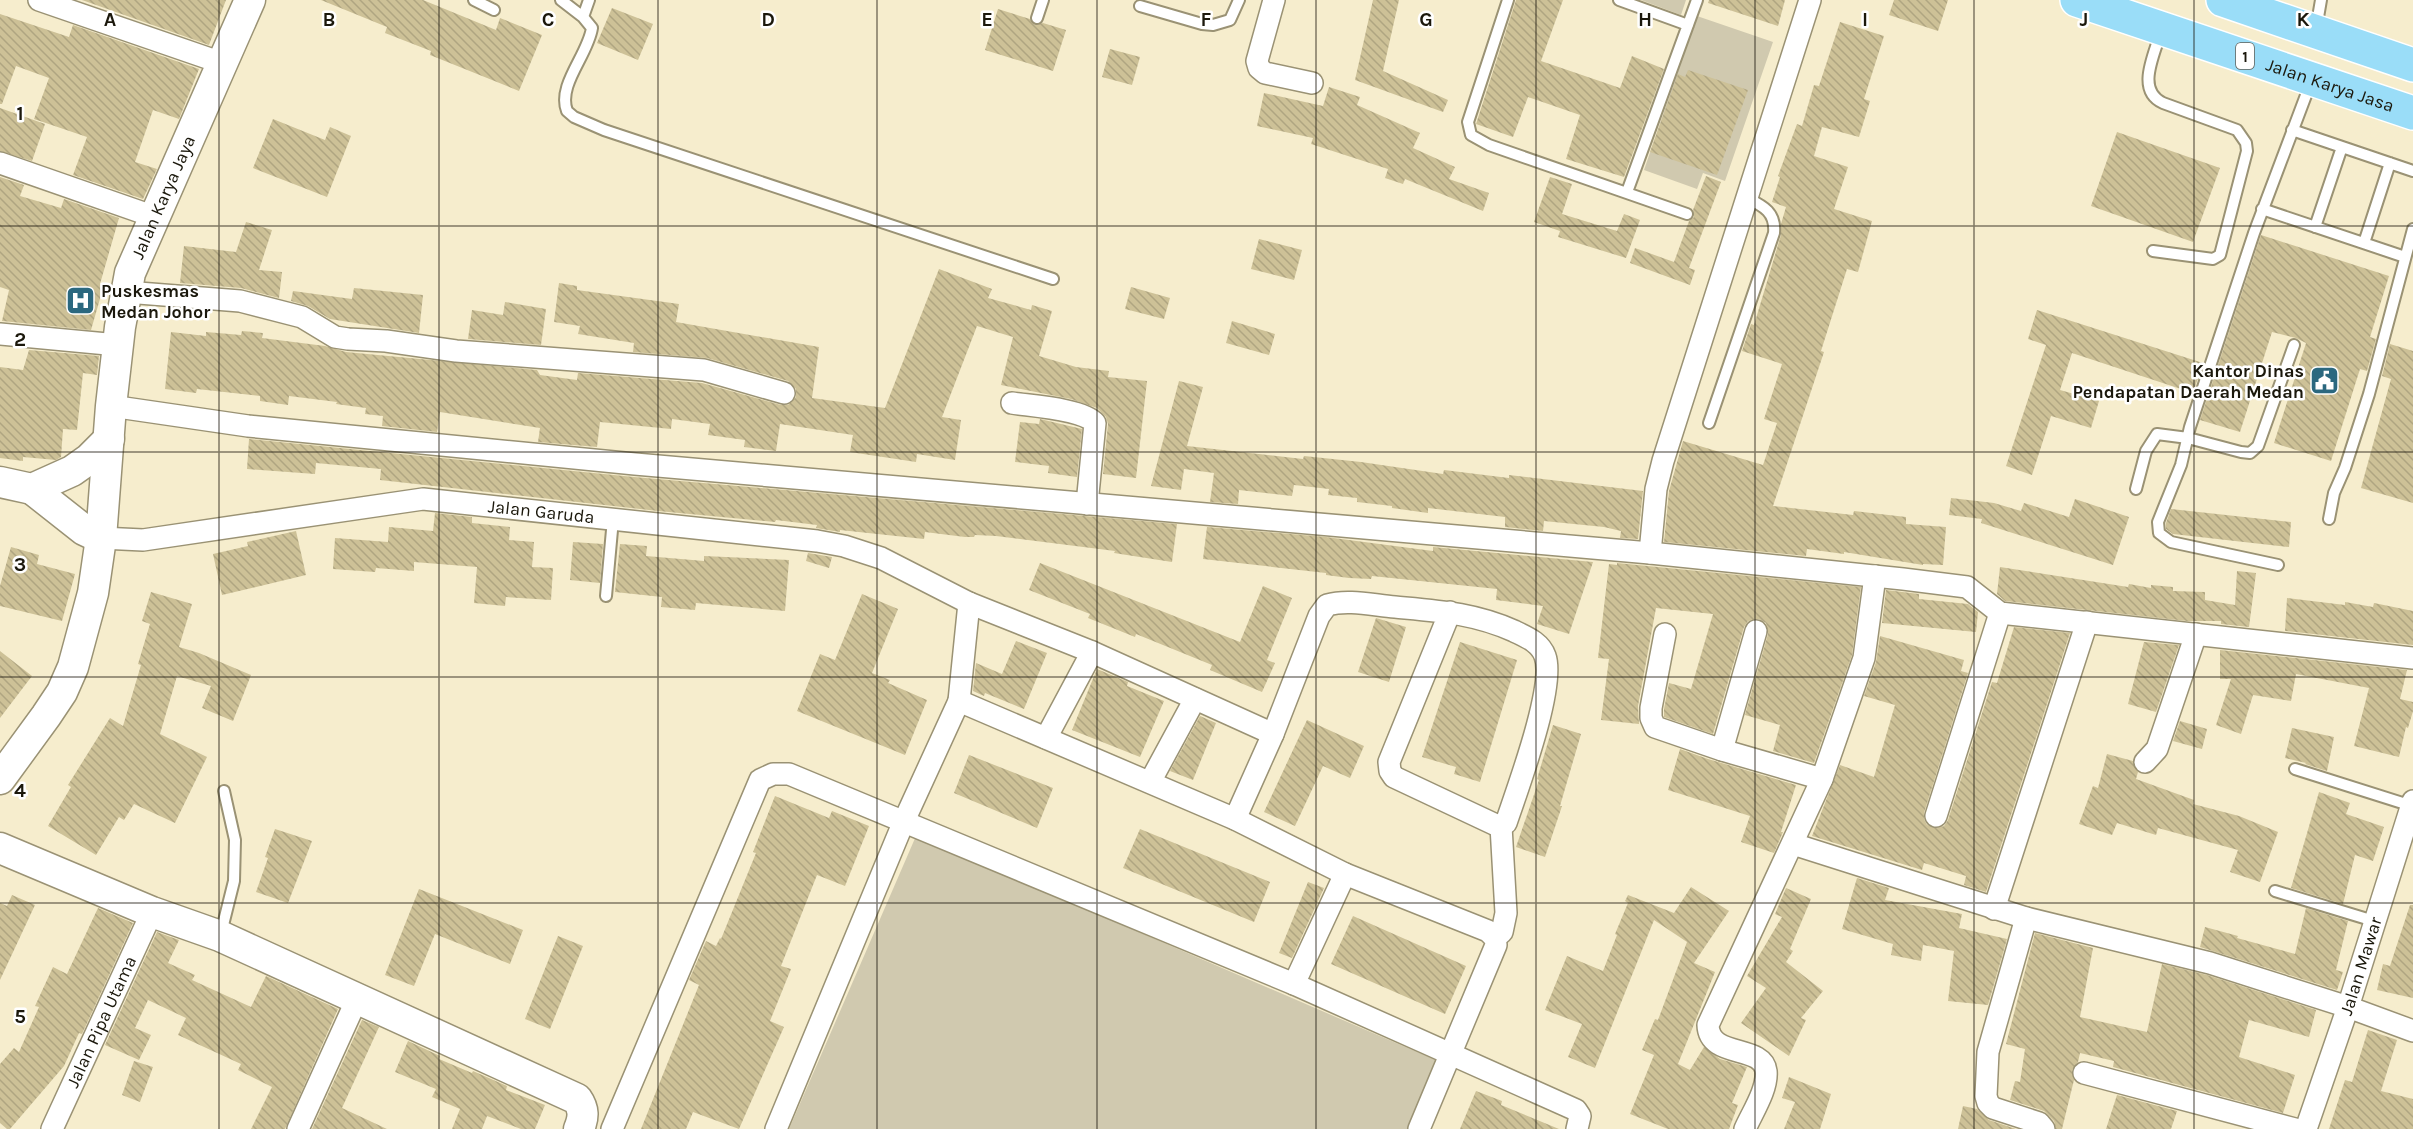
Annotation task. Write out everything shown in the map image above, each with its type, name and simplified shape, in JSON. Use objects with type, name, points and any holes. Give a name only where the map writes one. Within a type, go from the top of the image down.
[{"type":"highway","name":"Jalan Karya Jasa","points":[[2077,0],[2413,113]]},
{"type":"highway","points":[[2223,0],[2413,65]]},
{"type":"street","points":[[39,0],[222,63]]},
{"type":"street","name":"Jalan Karya Jaya","points":[[0,779],[62,692],[73,667],[93,593],[101,538],[111,406],[130,273],[250,0]]},
{"type":"street","points":[[1274,0],[1257,61],[1259,68],[1264,73],[1312,83]]},
{"type":"street","points":[[1650,553],[1656,489],[1663,461],[1810,0]]},
{"type":"street","points":[[0,162],[155,217]]},
{"type":"street","points":[[126,292],[240,301],[302,316],[335,337],[348,339],[386,341],[456,351],[704,370],[784,393]]},
{"type":"street","points":[[0,334],[118,345]]},
{"type":"street","points":[[1012,403],[1079,415],[1095,423],[1087,504]]},
{"type":"street","points":[[111,406],[260,427],[635,464],[1650,553],[1875,576],[1964,586],[2000,613],[2413,658]]},
{"type":"street","points":[[32,489],[72,471],[109,440]]},
{"type":"street","points":[[0,482],[32,489],[84,530],[101,538]]},
{"type":"street","name":"Jalan Garuda","points":[[101,538],[143,540],[423,499],[844,546],[881,558],[969,603],[1092,652],[1273,734]]},
{"type":"street","points":[[1745,1129],[1764,1086],[1766,1070],[1764,1065],[1752,1055],[1720,1045],[1712,1039],[1708,1034],[1708,1025],[1822,779],[1864,658],[1875,576]]},
{"type":"street","points":[[1235,819],[1273,734],[1319,616],[1327,605],[1346,602],[1469,614],[1532,639],[1545,655],[1546,680],[1531,752],[1506,823],[1501,825]]},
{"type":"street","points":[[776,1129],[904,821],[959,701],[969,603]]},
{"type":"street","points":[[1450,612],[1389,762],[1390,771],[1394,777],[1501,825]]},
{"type":"street","points":[[1936,816],[2000,613]]},
{"type":"street","points":[[1994,909],[2087,622]]},
{"type":"street","points":[[1722,750],[1756,631]]},
{"type":"street","points":[[1665,634],[1651,708],[1653,723],[1659,729],[1822,779]]},
{"type":"street","points":[[2145,762],[2157,749],[2196,634]]},
{"type":"street","points":[[1046,738],[1092,652]]},
{"type":"street","points":[[1150,782],[1195,699]]},
{"type":"street","points":[[959,701],[1235,819],[1345,874],[1488,932],[1495,938],[1496,945],[1419,1129]]},
{"type":"street","points":[[612,1129],[760,780],[773,774],[789,774],[904,821],[1294,984],[1451,1053],[1576,1110],[1580,1116],[1577,1129]]},
{"type":"street","name":"Jalan Mawar","points":[[2306,1129],[2348,1007],[2412,803]]},
{"type":"street","points":[[1495,938],[1502,932],[1506,913],[1501,825]]},
{"type":"street","points":[[1793,844],[1994,909],[2210,963],[2348,1007],[2413,1032]]},
{"type":"street","points":[[0,848],[152,912],[220,936],[577,1098],[583,1108],[579,1129]]},
{"type":"street","points":[[1294,984],[1345,874]]},
{"type":"street","name":"Jalan Pipa Utama","points":[[52,1129],[152,912]]},
{"type":"street","points":[[2026,918],[1988,1052],[1986,1096],[1993,1108],[2039,1123],[2043,1129]]},
{"type":"street","points":[[298,1129],[357,999]]},
{"type":"street","points":[[2084,1073],[2295,1129]]},
{"type":"lane","points":[[474,0],[494,10]]},
{"type":"lane","points":[[561,0],[583,17],[591,28],[591,35],[564,94],[567,111],[574,117],[604,130],[1053,279]]},
{"type":"lane","points":[[583,17],[590,0]]},
{"type":"lane","points":[[1037,18],[1043,0]]},
{"type":"lane","points":[[1140,6],[1213,25],[1230,20],[1239,0]]},
{"type":"lane","points":[[1508,0],[1468,122],[1471,135],[1489,145],[1687,214]]},
{"type":"lane","points":[[1619,0],[1688,25]]},
{"type":"lane","points":[[1627,192],[1697,0]]},
{"type":"lane","points":[[2315,32],[2321,0]]},
{"type":"lane","points":[[2153,251],[2212,259],[2220,255],[2247,151],[2246,142],[2237,130],[2163,104],[2155,100],[2150,93],[2147,81],[2162,29]]},
{"type":"lane","points":[[2278,565],[2170,542],[2159,533],[2158,522],[2181,465],[2190,427],[2262,209],[2312,78]]},
{"type":"lane","points":[[2292,130],[2411,170],[2413,159]]},
{"type":"lane","points":[[2314,227],[2342,147]]},
{"type":"lane","points":[[2364,243],[2390,163]]},
{"type":"lane","points":[[1709,423],[1774,233],[1774,221],[1768,210],[1747,198]]},
{"type":"lane","points":[[2262,209],[2405,257]]},
{"type":"lane","points":[[2330,519],[2334,493],[2345,468],[2369,394],[2413,229]]},
{"type":"lane","points":[[2136,489],[2146,451],[2157,434],[2188,438],[2241,452],[2250,453],[2258,446],[2294,345]]},
{"type":"lane","points":[[606,596],[613,519]]},
{"type":"lane","points":[[2295,769],[2412,803]]},
{"type":"lane","points":[[220,936],[234,881],[235,840],[224,791]]},
{"type":"lane","points":[[2275,891],[2374,921]]},
{"type":"shaded area","points":[[1641,0],[1686,0],[1681,15]]},
{"type":"shaded area","points":[[1697,16],[1773,42],[1725,181],[1703,173],[1697,189],[1644,170]]},
{"type":"shaded area","points":[[916,836],[1438,1061],[1409,1129],[789,1129]]},
{"type":"building","points":[[82,0],[226,0],[209,45]]},
{"type":"building","points":[[321,0],[423,0],[496,30],[500,18],[542,35],[519,91],[430,55],[431,51],[385,33],[387,27]]},
{"type":"building","points":[[1373,0],[1399,0],[1383,71],[1448,100],[1443,112],[1355,80]]},
{"type":"building","points":[[1516,0],[1563,0],[1541,61],[1620,88],[1632,56],[1664,69],[1624,177],[1566,159],[1580,115],[1528,97],[1513,137],[1476,124]]},
{"type":"building","points":[[1709,0],[1785,0],[1778,26],[1708,3]]},
{"type":"building","points":[[1894,0],[1948,0],[1938,31],[1889,15]]},
{"type":"building","points":[[612,8],[653,24],[638,60],[597,43]]},
{"type":"building","points":[[998,9],[1030,19],[1035,25],[1043,23],[1066,30],[1053,71],[985,50]]},
{"type":"building","points":[[0,14],[69,37],[73,25],[199,69],[179,119],[153,110],[135,162],[157,169],[143,199],[73,175],[87,137],[34,119],[49,78],[16,66],[2,104],[0,104]]},
{"type":"building","points":[[1840,22],[1884,36],[1864,99],[1870,101],[1859,137],[1822,127],[1814,156],[1848,167],[1834,209],[1872,221],[1858,272],[1847,269],[1821,351],[1824,352],[1773,506],[1853,515],[1854,511],[1906,517],[1906,524],[1946,527],[1943,565],[1923,565],[1844,552],[1844,554],[1807,549],[1806,556],[1664,542],[1669,491],[1683,441],[1763,465],[1777,423],[1764,419],[1782,364],[1742,351],[1751,324],[1754,325],[1781,235],[1781,224],[1786,207],[1772,202],[1780,177],[1778,176],[1797,124],[1802,126],[1814,85],[1819,86]]},
{"type":"building","points":[[1110,49],[1140,57],[1132,85],[1102,77]]},
{"type":"building","points":[[1688,70],[1748,90],[1717,175],[1650,152],[1678,74],[1685,77]]},
{"type":"building","points":[[1329,87],[1360,97],[1357,105],[1420,133],[1413,148],[1455,167],[1449,179],[1489,193],[1483,211],[1405,179],[1403,184],[1385,178],[1388,169],[1311,144],[1313,138],[1257,126],[1264,93],[1323,106]]},
{"type":"building","points":[[0,108],[45,124],[32,161],[0,151]]},
{"type":"building","points":[[273,119],[325,140],[330,127],[351,136],[327,197],[253,168]]},
{"type":"building","points":[[2117,132],[2220,168],[2193,242],[2091,206]]},
{"type":"building","points":[[1706,176],[1721,182],[1689,268],[1695,270],[1690,285],[1630,263],[1635,248],[1674,262],[1689,221],[1694,217],[1693,210]]},
{"type":"building","points":[[0,177],[24,185],[20,196],[61,208],[64,199],[119,218],[100,284],[104,285],[91,330],[2,321],[9,290],[0,287]]},
{"type":"building","points":[[1550,177],[1572,184],[1562,214],[1617,231],[1624,214],[1640,220],[1626,258],[1558,237],[1560,231],[1534,222]]},
{"type":"building","points":[[246,222],[272,230],[259,270],[282,272],[279,298],[241,288],[180,283],[184,246],[236,252]]},
{"type":"building","name":"Kantor Dinas Pendapatan Daerah Medan","points":[[2261,235],[2389,276],[2370,337],[2376,339],[2367,371],[2360,369],[2331,461],[2274,443],[2306,343],[2296,338],[2272,332],[2240,432],[2200,420]]},
{"type":"building","points":[[1259,239],[1302,250],[1294,280],[1251,269]]},
{"type":"building","points":[[939,269],[992,289],[988,298],[1031,310],[1032,305],[1052,311],[1039,356],[1076,367],[1109,371],[1108,377],[1147,381],[1136,478],[1103,474],[1108,424],[1106,417],[1097,408],[1071,399],[1001,385],[1013,337],[977,326],[942,417],[961,420],[955,460],[917,454],[916,462],[850,452],[853,435],[780,424],[776,451],[744,447],[745,440],[708,435],[710,424],[672,419],[671,429],[600,422],[597,447],[538,442],[540,428],[440,412],[437,432],[382,426],[383,416],[365,414],[366,408],[336,404],[337,402],[289,396],[288,405],[260,401],[260,396],[197,389],[196,393],[165,389],[171,332],[206,336],[206,332],[241,335],[242,331],[263,333],[262,338],[325,346],[346,352],[537,370],[540,375],[577,380],[578,373],[702,383],[781,405],[788,405],[796,397],[796,389],[788,381],[707,358],[633,352],[634,343],[578,334],[580,326],[554,322],[559,283],[577,286],[577,290],[679,304],[676,322],[819,347],[812,398],[885,408]]},
{"type":"building","points":[[1131,287],[1170,298],[1164,319],[1125,309]]},
{"type":"building","points":[[354,288],[423,295],[419,333],[330,319],[308,306],[291,301],[293,291],[352,299]]},
{"type":"building","points":[[505,302],[546,309],[541,345],[468,339],[472,310],[503,315]]},
{"type":"building","points":[[2037,310],[2203,363],[2193,393],[2072,353],[2060,390],[2099,401],[2091,428],[2051,416],[2032,475],[2006,466],[2046,345],[2028,339]]},
{"type":"building","points":[[1232,321],[1275,334],[1269,355],[1226,343]]},
{"type":"building","points":[[2390,344],[2413,351],[2413,503],[2361,488],[2391,379],[2382,376]]},
{"type":"building","points":[[29,350],[99,356],[97,375],[83,373],[77,430],[63,429],[61,457],[56,460],[23,457],[23,461],[0,458],[0,367],[23,370]]},
{"type":"building","points":[[1179,381],[1203,387],[1187,446],[1303,459],[1304,456],[1361,462],[1443,474],[1444,470],[1509,478],[1509,475],[1643,491],[1638,539],[1620,538],[1621,531],[1604,527],[1544,521],[1543,531],[1505,527],[1505,517],[1428,508],[1428,513],[1392,508],[1392,506],[1357,502],[1357,498],[1328,495],[1329,489],[1294,485],[1292,496],[1239,490],[1238,504],[1210,502],[1214,473],[1184,469],[1181,490],[1151,486]]},
{"type":"building","points":[[1040,419],[1082,429],[1077,477],[1048,473],[1049,466],[1015,462],[1020,422],[1039,424]]},
{"type":"building","points":[[249,439],[634,477],[1177,524],[1172,562],[1114,553],[1115,551],[996,536],[965,537],[925,532],[924,539],[840,530],[840,532],[816,528],[817,525],[776,520],[775,522],[658,511],[380,480],[381,469],[316,463],[315,474],[247,469]]},
{"type":"building","points":[[1951,498],[1994,503],[2021,511],[2024,503],[2069,517],[2075,499],[2129,517],[2113,565],[1981,523],[1982,519],[1949,515]]},
{"type":"building","points":[[2171,509],[2291,522],[2289,547],[2173,534],[2166,529]]},
{"type":"building","points":[[435,513],[472,517],[472,523],[510,527],[509,540],[534,542],[532,567],[553,568],[551,600],[506,597],[505,606],[474,603],[477,567],[414,562],[414,571],[376,568],[375,572],[333,569],[335,538],[388,542],[389,527],[433,531]]},
{"type":"building","points":[[1207,527],[1326,537],[1433,551],[1433,547],[1593,562],[1569,634],[1537,624],[1543,606],[1496,600],[1497,589],[1372,576],[1371,579],[1349,578],[1326,575],[1326,573],[1203,559]]},
{"type":"building","points":[[296,531],[306,575],[222,595],[213,554],[248,546],[247,542]]},
{"type":"building","points":[[573,542],[603,544],[600,583],[570,580]]},
{"type":"building","points":[[620,544],[647,546],[646,556],[704,561],[704,556],[789,560],[785,611],[696,603],[695,610],[661,607],[662,597],[615,592]]},
{"type":"building","points":[[11,547],[39,555],[37,564],[75,574],[62,621],[0,606],[0,586]]},
{"type":"building","points":[[808,553],[832,557],[829,568],[806,561]]},
{"type":"building","points":[[1040,563],[1240,642],[1263,586],[1292,598],[1267,660],[1275,663],[1262,692],[1210,670],[1212,665],[1136,634],[1135,637],[1088,618],[1090,614],[1029,590]]},
{"type":"building","points":[[1617,563],[1861,587],[1852,655],[1814,763],[1773,751],[1780,725],[1745,715],[1768,634],[1766,623],[1759,619],[1748,621],[1744,627],[1713,734],[1664,717],[1664,709],[1669,683],[1691,689],[1713,614],[1656,608],[1638,706],[1639,724],[1601,720],[1609,659],[1598,658],[1609,564],[1617,565]]},
{"type":"building","points":[[2000,567],[2128,587],[2129,584],[2151,588],[2151,585],[2173,587],[2173,591],[2205,592],[2205,600],[2235,605],[2237,571],[2256,573],[2249,627],[2221,624],[2221,621],[2187,621],[2005,601],[1997,594]]},
{"type":"building","points":[[1886,590],[1919,594],[1919,599],[1968,604],[1978,612],[1976,632],[1882,623]]},
{"type":"building","points":[[151,592],[192,604],[179,647],[251,675],[233,721],[202,708],[211,686],[177,676],[160,734],[207,757],[175,823],[134,804],[124,820],[119,817],[96,855],[48,826],[71,787],[68,785],[110,718],[123,726],[150,624],[142,621]]},
{"type":"building","points":[[862,594],[898,609],[872,673],[890,680],[888,683],[927,700],[905,755],[797,711],[820,654],[835,660]]},
{"type":"building","points":[[2287,598],[2345,605],[2345,602],[2373,607],[2374,603],[2413,611],[2413,645],[2285,631]]},
{"type":"building","points":[[1376,618],[1406,627],[1389,682],[1358,672]]},
{"type":"building","points":[[2014,627],[2070,633],[1986,892],[1964,885],[1966,876],[1924,863],[1922,870],[1812,836],[1840,765],[1874,777],[1895,705],[1864,696],[1876,662],[1880,636],[1964,660],[1961,671],[1968,673],[1924,813],[1927,825],[1938,828],[1944,826],[1948,820],[1992,682],[1997,683]]},
{"type":"building","points":[[1016,641],[1047,653],[1024,709],[985,693],[984,696],[973,691],[976,663],[1002,674]]},
{"type":"building","points":[[1460,642],[1517,660],[1480,782],[1454,774],[1456,767],[1422,757]]},
{"type":"building","points":[[2144,642],[2179,645],[2156,712],[2128,704]]},
{"type":"building","points":[[2220,650],[2407,670],[2400,699],[2413,702],[2413,711],[2408,728],[2406,727],[2399,757],[2354,746],[2369,688],[2296,674],[2291,701],[2253,695],[2241,734],[2216,725],[2231,679],[2220,679]]},
{"type":"building","points":[[0,651],[32,676],[0,718]]},
{"type":"building","points":[[1097,669],[1128,682],[1127,686],[1164,701],[1140,757],[1072,730]]},
{"type":"building","points":[[1200,716],[1216,723],[1193,780],[1170,771]]},
{"type":"building","points":[[1307,720],[1364,746],[1350,778],[1323,766],[1295,826],[1264,812]]},
{"type":"building","points":[[2180,721],[2207,729],[2202,749],[2173,741]]},
{"type":"building","points":[[1553,725],[1581,734],[1560,806],[1562,806],[1545,857],[1516,847],[1539,780],[1537,779]]},
{"type":"building","points":[[2292,728],[2334,737],[2327,771],[2285,758]]},
{"type":"building","points":[[1680,749],[1796,785],[1781,832],[1783,832],[1774,853],[1741,842],[1750,816],[1668,790]]},
{"type":"building","points":[[2107,754],[2133,761],[2138,772],[2136,779],[2194,800],[2193,804],[2239,816],[2278,832],[2260,882],[2230,872],[2238,850],[2158,828],[2156,835],[2117,823],[2112,835],[2079,824],[2093,786],[2098,788]]},
{"type":"building","points":[[969,755],[1053,788],[1037,828],[954,793]]},
{"type":"building","points":[[2319,792],[2350,803],[2346,814],[2384,827],[2373,861],[2355,855],[2343,904],[2291,888]]},
{"type":"building","points":[[775,796],[829,818],[832,811],[869,826],[845,886],[817,875],[781,966],[791,969],[770,1021],[784,1027],[739,1129],[693,1112],[686,1129],[641,1129],[699,985],[689,980],[706,941],[716,946],[721,939],[756,853],[753,852]]},
{"type":"building","points":[[275,829],[312,841],[288,903],[256,892]]},
{"type":"building","points":[[1140,829],[1270,882],[1254,922],[1123,868]]},
{"type":"building","points":[[1857,878],[1889,888],[1885,900],[1962,914],[1959,928],[2007,939],[1988,1005],[1948,1001],[1954,951],[1923,945],[1921,961],[1891,955],[1893,944],[1842,929]]},
{"type":"building","points":[[1308,882],[1324,888],[1292,958],[1279,953]]},
{"type":"building","points":[[1691,887],[1729,911],[1694,963],[1715,972],[1678,1064],[1690,1070],[1704,1047],[1720,1059],[1747,1067],[1732,1103],[1738,1105],[1729,1129],[1668,1129],[1630,1114],[1654,1055],[1642,1050],[1655,1019],[1658,1020],[1687,942],[1654,920],[1595,1068],[1568,1057],[1582,1024],[1545,1010],[1567,956],[1603,971],[1628,903],[1625,901],[1628,895],[1674,913]]},
{"type":"building","points":[[1786,888],[1811,899],[1790,949],[1793,951],[1786,962],[1823,991],[1801,1018],[1806,1020],[1789,1056],[1741,1023],[1766,988],[1747,976],[1782,917],[1775,914]]},
{"type":"building","points":[[419,889],[523,930],[510,964],[435,934],[414,986],[385,975]]},
{"type":"building","points":[[12,895],[35,905],[0,980],[0,903],[7,906]]},
{"type":"building","points":[[2410,905],[2413,905],[2413,998],[2377,990],[2383,964],[2390,966]]},
{"type":"building","points":[[98,908],[133,923],[82,1034],[79,1033],[64,1066],[10,1129],[7,1129],[0,1123],[0,1064],[14,1048],[19,1052],[39,1007],[35,1006],[53,967],[67,974]]},
{"type":"building","points":[[2306,908],[2348,921],[2336,970],[2343,972],[2337,990],[2200,947],[2205,927],[2295,954]]},
{"type":"building","points":[[1353,916],[1466,966],[1445,1014],[1331,964]]},
{"type":"building","points":[[157,932],[179,940],[168,963],[195,975],[192,980],[251,1007],[266,976],[338,1009],[285,1129],[251,1129],[272,1087],[238,1070],[241,1064],[178,1035],[186,1018],[148,1000],[135,1028],[151,1035],[139,1060],[105,1045]]},
{"type":"building","points":[[2035,933],[2093,948],[2080,1017],[2147,1032],[2162,964],[2207,975],[2316,1010],[2309,1037],[2249,1020],[2239,1057],[2295,1075],[2283,1113],[2113,1067],[2114,1061],[2080,1053],[2078,1062],[2072,1070],[2074,1080],[2062,1129],[2056,1129],[2054,1121],[2044,1111],[2010,1100],[2015,1081],[2020,1082],[2025,1049],[2006,1044]]},
{"type":"building","points":[[558,936],[583,946],[550,1029],[525,1019]]},
{"type":"building","points":[[362,1020],[379,1027],[342,1108],[387,1129],[312,1129]]},
{"type":"building","points":[[2368,1030],[2397,1040],[2381,1091],[2413,1099],[2413,1129],[2329,1129],[2345,1080],[2352,1082]]},
{"type":"building","points":[[408,1041],[440,1056],[439,1059],[472,1073],[473,1071],[507,1086],[506,1090],[545,1105],[535,1129],[521,1129],[487,1116],[482,1129],[452,1129],[460,1109],[432,1097],[436,1089],[395,1072]]},
{"type":"building","points":[[134,1061],[153,1067],[140,1102],[122,1095]]},
{"type":"building","points":[[1789,1077],[1831,1094],[1820,1129],[1784,1129],[1795,1102],[1782,1098]]},
{"type":"building","points":[[1476,1091],[1502,1101],[1501,1105],[1559,1129],[1460,1129]]},
{"type":"building","points":[[2117,1095],[2177,1111],[2171,1129],[2106,1129]]},
{"type":"building","points":[[1963,1106],[1977,1109],[1989,1120],[2016,1129],[1958,1129]]},
{"type":"place","name":"Puskesmas Medan Johor","points":[[80,301]]},
{"type":"place","name":"Kantor Dinas Pendapatan Daerah Medan","points":[[2325,381]]}]
